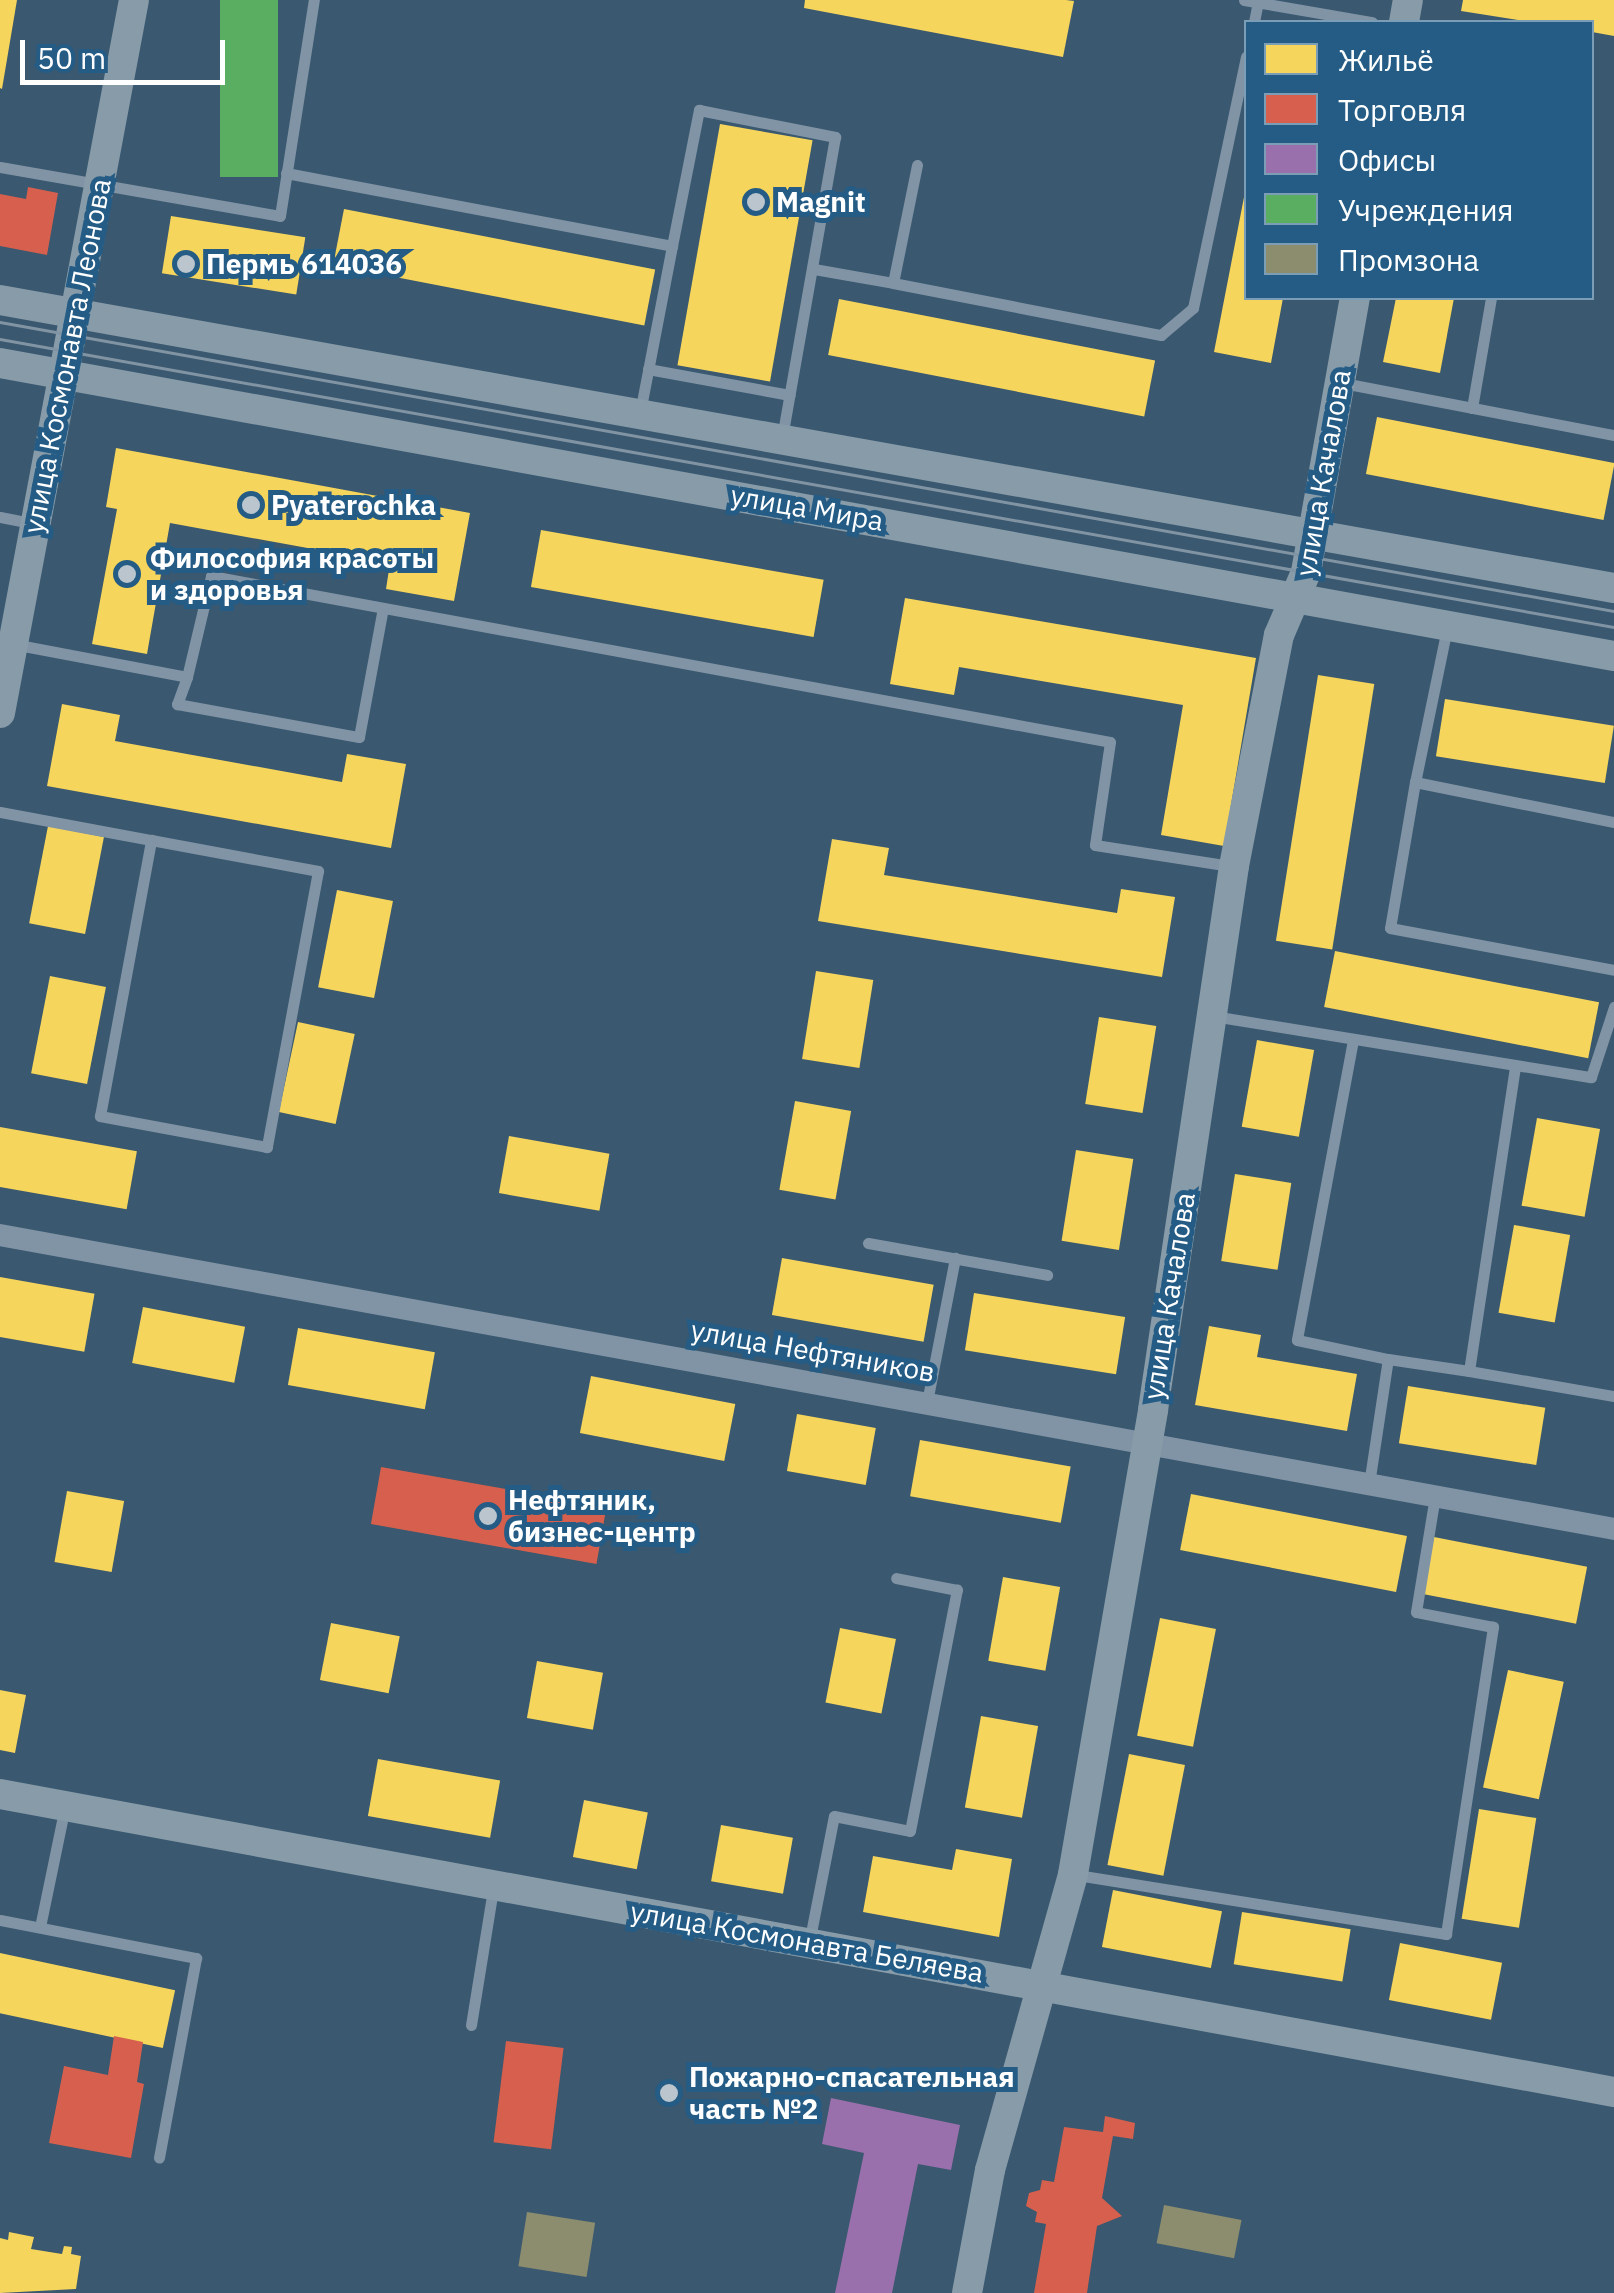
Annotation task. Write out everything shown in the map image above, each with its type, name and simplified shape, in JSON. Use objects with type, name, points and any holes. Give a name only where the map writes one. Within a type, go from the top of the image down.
[{"type":"main road","name":"улица Космонавта Леонова","points":[[0,713],[100,184],[127,1]]},
{"type":"main road","points":[[0,300],[1614,588]]},
{"type":"main road","name":"улица Качалова","points":[[967,2293],[990,2170],[1073,1874],[1147,1442],[1234,866],[1279,635],[1301,596],[1355,300]]},
{"type":"main road","name":"улица Мира","points":[[0,364],[1301,596],[1614,656]]},
{"type":"main road","name":"улица Космонавта Беляева","points":[[0,1794],[1614,2092]]},
{"type":"street","name":"улица Нефтяников","points":[[0,1235],[1614,1529]]},
{"type":"lane","points":[[0,167],[280,216],[314,0]]},
{"type":"lane","points":[[1244,0],[1361,20]]},
{"type":"lane","points":[[814,268],[1161,334],[1193,308],[1244,66]]},
{"type":"lane","points":[[640,414],[696,117],[706,108],[835,137],[781,440]]},
{"type":"lane","points":[[893,284],[916,165]]},
{"type":"lane","points":[[286,173],[672,246]]},
{"type":"lane","points":[[1472,408],[1491,300]]},
{"type":"lane","points":[[648,370],[790,395]]},
{"type":"lane","points":[[1340,382],[1614,435]]},
{"type":"lane","points":[[0,518],[35,524]]},
{"type":"lane","points":[[383,608],[360,737],[177,704],[211,576],[1110,742],[1095,845],[1234,866]]},
{"type":"lane","points":[[1448,627],[1414,782],[1390,928],[1614,970]]},
{"type":"lane","points":[[13,644],[187,676]]},
{"type":"lane","points":[[1414,782],[1614,822]]},
{"type":"lane","points":[[0,812],[151,840],[318,871],[267,1147],[100,1116],[151,840]]},
{"type":"lane","points":[[1212,1016],[1590,1076],[1614,1007]]},
{"type":"lane","points":[[1353,1040],[1297,1340],[1614,1396]]},
{"type":"lane","points":[[1469,1371],[1515,1067]]},
{"type":"lane","points":[[868,1243],[1047,1275]]},
{"type":"lane","points":[[927,1402],[954,1258]]},
{"type":"lane","points":[[1369,1484],[1388,1358]]},
{"type":"lane","points":[[1073,1874],[1446,1934],[1494,1627],[1416,1612],[1435,1496]]},
{"type":"lane","points":[[809,1943],[834,1816],[910,1830],[957,1590],[896,1578]]},
{"type":"lane","points":[[40,1928],[65,1806]]},
{"type":"lane","points":[[470,2025],[493,1885]]},
{"type":"lane","points":[[0,1920],[196,1958],[159,2158]]},
{"type":"building: Жильё","points":[[0,0],[17,0],[2,89],[0,88]]},
{"type":"building: Жильё","points":[[805,0],[1074,1],[1063,57],[804,8]]},
{"type":"building: Жильё","points":[[1463,0],[1614,0],[1614,36],[1594,32],[1594,20],[1518,20],[1461,11]]},
{"type":"building: Жильё","points":[[720,124],[813,140],[770,382],[677,365]]},
{"type":"building: Жильё","points":[[1244,197],[1244,300],[1283,300],[1271,363],[1214,352]]},
{"type":"building: Жильё","points":[[344,209],[655,269],[644,325],[333,265]]},
{"type":"building: Жильё","points":[[171,216],[305,237],[296,295],[162,273]]},
{"type":"building: Жильё","points":[[839,299],[1155,360],[1144,416],[828,355]]},
{"type":"building: Жильё","points":[[1396,300],[1454,300],[1440,373],[1383,362]]},
{"type":"building: Жильё","points":[[1377,417],[1614,463],[1603,520],[1366,474]]},
{"type":"building: Жильё","points":[[116,448],[470,513],[454,601],[386,589],[390,563],[170,523],[147,654],[92,644],[117,509],[106,507]]},
{"type":"building: Жильё","points":[[541,530],[824,580],[814,637],[531,587]]},
{"type":"building: Жильё","points":[[905,598],[1256,658],[1224,846],[1161,835],[1183,705],[959,667],[954,695],[890,684]]},
{"type":"building: Жильё","points":[[1318,675],[1374,684],[1332,950],[1276,941]]},
{"type":"building: Жильё","points":[[1445,699],[1614,726],[1605,783],[1436,756]]},
{"type":"building: Жильё","points":[[62,704],[120,715],[115,741],[342,782],[347,754],[406,764],[391,848],[47,786]]},
{"type":"building: Жильё","points":[[48,826],[104,837],[85,934],[29,923]]},
{"type":"building: Жильё","points":[[832,839],[889,848],[884,875],[1117,913],[1121,889],[1175,897],[1162,977],[818,921]]},
{"type":"building: Жильё","points":[[337,890],[393,901],[374,998],[318,987]]},
{"type":"building: Жильё","points":[[1335,951],[1599,1002],[1588,1058],[1324,1007]]},
{"type":"building: Жильё","points":[[816,971],[873,980],[859,1068],[802,1059]]},
{"type":"building: Жильё","points":[[50,976],[106,987],[87,1084],[31,1073]]},
{"type":"building: Жильё","points":[[1099,1017],[1156,1026],[1143,1113],[1085,1104]]},
{"type":"building: Жильё","points":[[298,1022],[355,1034],[336,1124],[279,1112]]},
{"type":"building: Жильё","points":[[1257,1040],[1314,1050],[1299,1137],[1242,1127]]},
{"type":"building: Жильё","points":[[795,1101],[851,1111],[836,1200],[779,1190]]},
{"type":"building: Жильё","points":[[1537,1118],[1600,1129],[1585,1217],[1522,1206]]},
{"type":"building: Жильё","points":[[0,1127],[137,1151],[127,1209],[0,1187]]},
{"type":"building: Жильё","points":[[509,1136],[609,1154],[599,1211],[499,1193]]},
{"type":"building: Жильё","points":[[1076,1150],[1133,1159],[1119,1250],[1062,1241]]},
{"type":"building: Жильё","points":[[1235,1174],[1291,1183],[1278,1270],[1221,1261]]},
{"type":"building: Жильё","points":[[1514,1225],[1570,1235],[1555,1323],[1499,1313]]},
{"type":"building: Жильё","points":[[782,1258],[934,1285],[924,1342],[772,1315]]},
{"type":"building: Жильё","points":[[0,1277],[95,1294],[84,1352],[0,1337]]},
{"type":"building: Жильё","points":[[974,1293],[1125,1317],[1116,1374],[965,1350]]},
{"type":"building: Жильё","points":[[143,1307],[245,1327],[234,1383],[132,1363]]},
{"type":"building: Жильё","points":[[1209,1326],[1261,1335],[1257,1357],[1357,1374],[1347,1431],[1195,1405]]},
{"type":"building: Жильё","points":[[298,1328],[435,1352],[425,1409],[288,1385]]},
{"type":"building: Жильё","points":[[591,1376],[735,1404],[724,1461],[580,1433]]},
{"type":"building: Жильё","points":[[1408,1386],[1545,1408],[1536,1465],[1399,1443]]},
{"type":"building: Жильё","points":[[797,1414],[876,1428],[866,1485],[787,1471]]},
{"type":"building: Жильё","points":[[920,1440],[1071,1467],[1061,1523],[910,1496]]},
{"type":"building: Жильё","points":[[67,1491],[124,1501],[112,1572],[54,1562]]},
{"type":"building: Жильё","points":[[1191,1494],[1407,1536],[1396,1592],[1180,1550]]},
{"type":"building: Жильё","points":[[1434,1537],[1587,1567],[1576,1624],[1423,1594]]},
{"type":"building: Жильё","points":[[1003,1577],[1060,1587],[1045,1671],[988,1661]]},
{"type":"building: Жильё","points":[[1160,1618],[1216,1629],[1193,1747],[1137,1736]]},
{"type":"building: Жильё","points":[[331,1623],[400,1636],[389,1693],[320,1680]]},
{"type":"building: Жильё","points":[[840,1628],[896,1639],[881,1713],[825,1703]]},
{"type":"building: Жильё","points":[[537,1661],[603,1673],[593,1730],[527,1718]]},
{"type":"building: Жильё","points":[[1508,1670],[1564,1682],[1539,1799],[1483,1787]]},
{"type":"building: Жильё","points":[[0,1690],[26,1695],[15,1753],[0,1750]]},
{"type":"building: Жильё","points":[[981,1716],[1038,1726],[1022,1818],[965,1808]]},
{"type":"building: Жильё","points":[[1129,1754],[1185,1765],[1163,1876],[1107,1865]]},
{"type":"building: Жильё","points":[[378,1759],[500,1781],[490,1838],[368,1816]]},
{"type":"building: Жильё","points":[[584,1800],[648,1812],[637,1869],[573,1857]]},
{"type":"building: Жильё","points":[[1479,1809],[1536,1818],[1519,1928],[1462,1919]]},
{"type":"building: Жильё","points":[[721,1825],[793,1838],[783,1894],[711,1881]]},
{"type":"building: Жильё","points":[[956,1849],[1012,1859],[999,1937],[863,1912],[873,1856],[952,1870]]},
{"type":"building: Жильё","points":[[1113,1890],[1222,1911],[1211,1968],[1102,1947]]},
{"type":"building: Жильё","points":[[1242,1912],[1351,1929],[1342,1982],[1234,1964]]},
{"type":"building: Жильё","points":[[1400,1943],[1502,1963],[1491,2020],[1389,2000]]},
{"type":"building: Жильё","points":[[0,1953],[175,1990],[163,2048],[0,2013]]},
{"type":"building: Жильё","points":[[9,2232],[34,2237],[31,2249],[62,2254],[64,2246],[72,2247],[71,2254],[81,2256],[76,2289],[0,2293],[0,2238],[8,2240]]},
{"type":"building: Торговля","points":[[28,187],[58,193],[47,255],[0,246],[0,194],[26,199]]},
{"type":"building: Торговля","name":"Нефтяник, бизнес-центр","points":[[381,1467],[607,1507],[596,1564],[371,1524]]},
{"type":"building: Торговля","points":[[114,2036],[143,2042],[137,2082],[144,2084],[131,2158],[49,2143],[64,2066],[108,2075]]},
{"type":"building: Торговля","points":[[506,2041],[564,2048],[551,2149],[494,2142]]},
{"type":"building: Торговля","points":[[1105,2116],[1135,2123],[1133,2139],[1113,2136],[1102,2198],[1122,2216],[1097,2226],[1087,2293],[1034,2293],[1046,2224],[1035,2222],[1037,2212],[1026,2206],[1029,2193],[1040,2190],[1042,2180],[1054,2182],[1064,2127],[1103,2132]]},
{"type":"building: Офисы","points":[[831,2098],[960,2125],[951,2170],[918,2164],[892,2293],[835,2293],[864,2153],[822,2144]]},
{"type":"building: Учреждения","points":[[220,0],[278,0],[278,177],[220,177]]},
{"type":"building: Промзона","points":[[1164,2205],[1242,2220],[1234,2258],[1157,2243]]},
{"type":"building: Промзона","points":[[527,2212],[595,2223],[587,2277],[518,2266]]},
{"type":"tram line","points":[[0,322],[1614,611]]},
{"type":"tram line","points":[[0,339],[1614,627]]},
{"type":"place","name":"Magnit","points":[[756,202]]},
{"type":"place","name":"Пермь 614036","points":[[186,264]]},
{"type":"place","name":"Pyaterochka","points":[[251,505]]},
{"type":"place","name":"Философия красоты и здоровья","points":[[127,574]]},
{"type":"place","name":"Нефтяник, бизнес-центр","points":[[488,1516]]},
{"type":"place","name":"Пожарно-спасательная часть №2","points":[[669,2093]]}]
